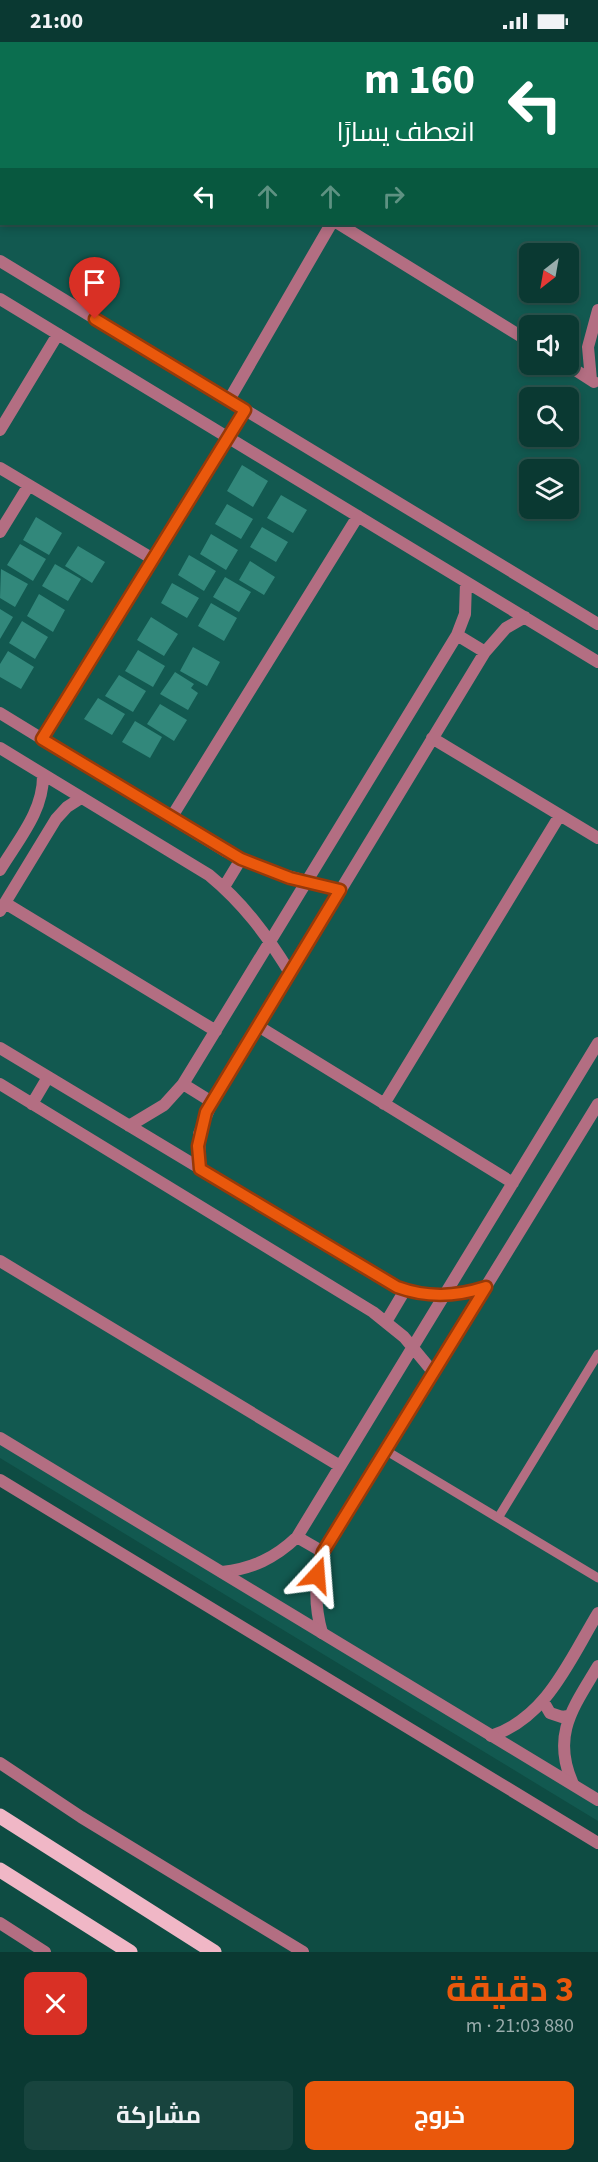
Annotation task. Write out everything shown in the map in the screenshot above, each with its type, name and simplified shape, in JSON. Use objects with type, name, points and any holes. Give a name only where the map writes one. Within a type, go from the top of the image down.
[{"type":"main road","points":[[0,1816],[214,1952]]},
{"type":"main road","points":[[0,1870],[130,1952]]},
{"type":"street","points":[[229,400],[330,225]]},
{"type":"street","points":[[341,225],[519,335]]},
{"type":"street","points":[[0,261],[598,624]]},
{"type":"street","points":[[0,299],[598,662]]},
{"type":"street","points":[[595,382],[588,347],[598,310]]},
{"type":"street","points":[[0,430],[58,334]]},
{"type":"street","points":[[579,372],[595,382]]},
{"type":"street","points":[[42,739],[245,410]]},
{"type":"street","points":[[0,468],[153,559]]},
{"type":"street","points":[[0,531],[29,485]]},
{"type":"street","points":[[171,818],[358,516]]},
{"type":"street","points":[[129,1126],[159,1109],[183,1084],[216,1031],[457,635],[465,614],[466,582]]},
{"type":"street","points":[[200,1169],[199,1134],[212,1102],[485,651],[506,627],[525,617]]},
{"type":"street","points":[[457,635],[485,651]]},
{"type":"street","points":[[0,713],[241,859],[306,883],[340,890]]},
{"type":"street","points":[[432,738],[598,838]]},
{"type":"street","points":[[0,748],[209,875],[249,913],[271,941],[290,973]]},
{"type":"street","points":[[0,870],[34,815],[42,791],[43,774]]},
{"type":"street","points":[[81,798],[67,807],[51,826],[2,907],[216,1031]]},
{"type":"street","points":[[34,815],[51,826]]},
{"type":"street","points":[[384,1104],[560,815]]},
{"type":"street","points":[[224,887],[241,859]]},
{"type":"street","points":[[258,1026],[513,1183]]},
{"type":"street","points":[[222,1572],[250,1568],[263,1562],[281,1551],[297,1537],[598,1043]]},
{"type":"street","points":[[0,1048],[389,1283],[405,1290],[444,1296],[458,1295],[486,1287]]},
{"type":"street","points":[[32,1104],[48,1077]]},
{"type":"street","points":[[0,1084],[386,1322],[413,1346],[433,1372]]},
{"type":"street","points":[[183,1084],[212,1102]]},
{"type":"street","points":[[322,1633],[315,1598],[317,1575],[323,1552],[598,1104]]},
{"type":"street","points":[[0,1261],[340,1466]]},
{"type":"street","points":[[386,1322],[405,1290]]},
{"type":"street","points":[[0,1438],[598,1800]]},
{"type":"street","points":[[0,1480],[598,1843]]},
{"type":"street","points":[[297,1537],[323,1552]]},
{"type":"street","points":[[491,1736],[504,1732],[526,1719],[543,1701],[598,1613]]},
{"type":"street","points":[[573,1784],[563,1750],[568,1716],[598,1666]]},
{"type":"street","points":[[543,1701],[550,1713],[562,1717],[568,1716]]},
{"type":"street","points":[[0,1762],[81,1817],[303,1952]]},
{"type":"street","points":[[0,1923],[45,1952]]},
{"type":"lane","points":[[498,1518],[598,1354]]},
{"type":"lane","points":[[385,1450],[598,1578]]},
{"type":"shaded area","points":[[0,225],[598,225],[598,1821],[0,1458]]},
{"type":"building","points":[[242,465],[268,481],[253,507],[227,491]]},
{"type":"building","points":[[281,495],[307,510],[293,533],[267,518]]},
{"type":"building","points":[[227,504],[253,519],[241,539],[215,524]]},
{"type":"building","points":[[36,517],[62,533],[49,555],[23,540]]},
{"type":"building","points":[[262,527],[288,542],[276,562],[250,547]]},
{"type":"building","points":[[211,534],[238,550],[226,570],[200,554]]},
{"type":"building","points":[[20,544],[46,559],[33,581],[7,565]]},
{"type":"building","points":[[78,546],[105,562],[92,583],[65,566]]},
{"type":"building","points":[[189,555],[216,571],[204,591],[178,575]]},
{"type":"building","points":[[250,561],[275,577],[264,595],[239,580]]},
{"type":"building","points":[[55,564],[81,579],[68,601],[42,586]]},
{"type":"building","points":[[1,569],[28,584],[15,607],[0,598]]},
{"type":"building","points":[[225,577],[251,592],[239,612],[213,597]]},
{"type":"building","points":[[172,583],[199,598],[187,618],[161,603]]},
{"type":"building","points":[[39,594],[65,610],[53,632],[27,616]]},
{"type":"building","points":[[211,603],[237,618],[224,641],[198,626]]},
{"type":"building","points":[[0,609],[13,617],[0,639]]},
{"type":"building","points":[[151,617],[178,634],[164,656],[137,640]]},
{"type":"building","points":[[22,621],[48,637],[35,659],[9,643]]},
{"type":"building","points":[[193,647],[220,662],[207,686],[180,671]]},
{"type":"building","points":[[138,650],[165,666],[153,687],[125,671]]},
{"type":"building","points":[[8,651],[34,667],[21,689],[0,677],[0,664]]},
{"type":"building","points":[[175,672],[194,684],[191,688],[198,693],[188,710],[160,694]]},
{"type":"building","points":[[119,675],[146,691],[133,712],[105,696]]},
{"type":"building","points":[[98,698],[125,714],[112,735],[84,719]]},
{"type":"building","points":[[160,704],[187,720],[174,741],[147,724]]},
{"type":"building","points":[[135,721],[162,737],[150,758],[122,742]]},
{"type":"route","points":[[95,319],[245,410],[42,739],[225,851],[290,878],[340,890],[206,1112],[199,1134],[200,1169],[397,1287],[418,1293],[444,1296],[472,1292],[486,1287],[323,1552],[317,1575]]}]
